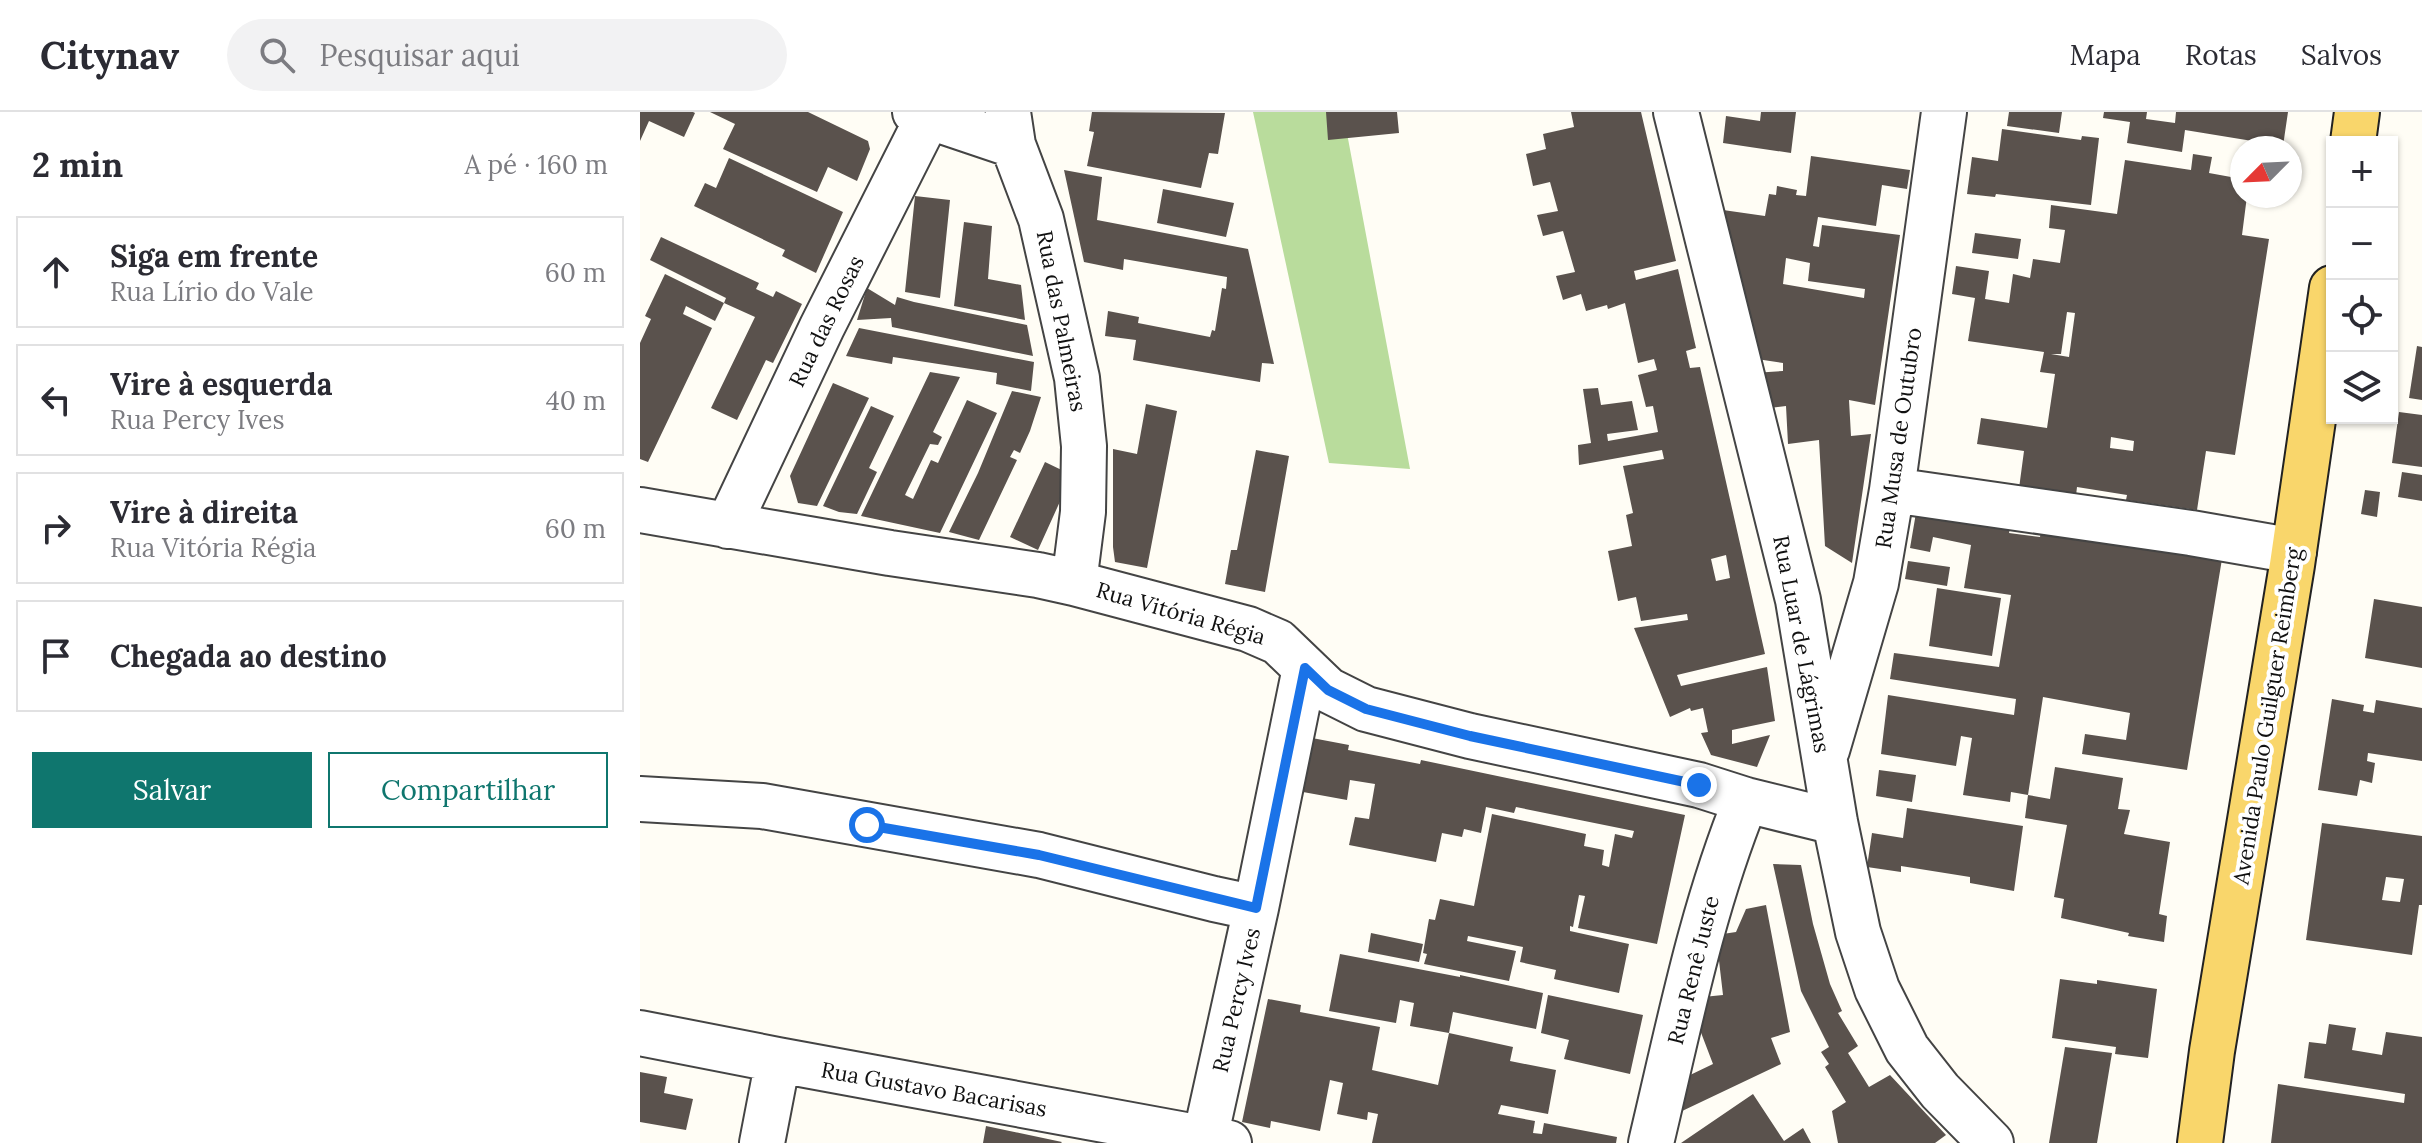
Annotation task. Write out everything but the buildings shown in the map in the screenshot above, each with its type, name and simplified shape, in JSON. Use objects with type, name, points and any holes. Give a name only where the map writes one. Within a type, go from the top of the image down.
[{"type":"main road","points":[[2354,136],[2357,112]]},
{"type":"main road","name":"Avenida Paulo Guilguer Reimberg","points":[[2200,1143],[2326,330]]},
{"type":"street","name":"Rua Luar de Lágrimas","points":[[1676,112],[1798,600],[1835,822],[1858,932],[1883,1001],[1907,1049],[1940,1091],[1991,1143]]},
{"type":"street","name":"Rua Musa de Outubro","points":[[1825,757],[1876,583],[1892,490],[1944,112]]},
{"type":"street","points":[[921,115],[1011,128]]},
{"type":"street","name":"Rua das Rosas","points":[[728,526],[921,115]]},
{"type":"street","name":"Rua das Palmeiras","points":[[1011,128],[1041,219],[1077,378],[1084,446],[1083,512],[1074,583]]},
{"type":"street","points":[[1892,490],[2294,551]]},
{"type":"street","name":"Rua Vitória Régia","points":[[640,510],[1074,583],[1248,629],[1278,642],[1328,690],[1366,709],[1470,736],[1699,785],[1835,822]]},
{"type":"street","name":"Rua Percy Ives","points":[[1212,1141],[1305,668]]},
{"type":"street","points":[[640,799],[762,806],[1023,852],[1256,908]]},
{"type":"street","name":"Rua Renê Juste","points":[[1651,1143],[1704,919],[1746,800]]},
{"type":"street","name":"Rua Gustavo Bacarisas","points":[[640,1033],[1212,1141]]},
{"type":"street","points":[[762,1143],[778,1060]]},
{"type":"green space","points":[[1253,112],[1343,112],[1410,469],[1329,463]]},
{"type":"route","points":[[867,825],[1039,855],[1256,908],[1305,668],[1328,690],[1366,709],[1470,736],[1699,785]]}]
